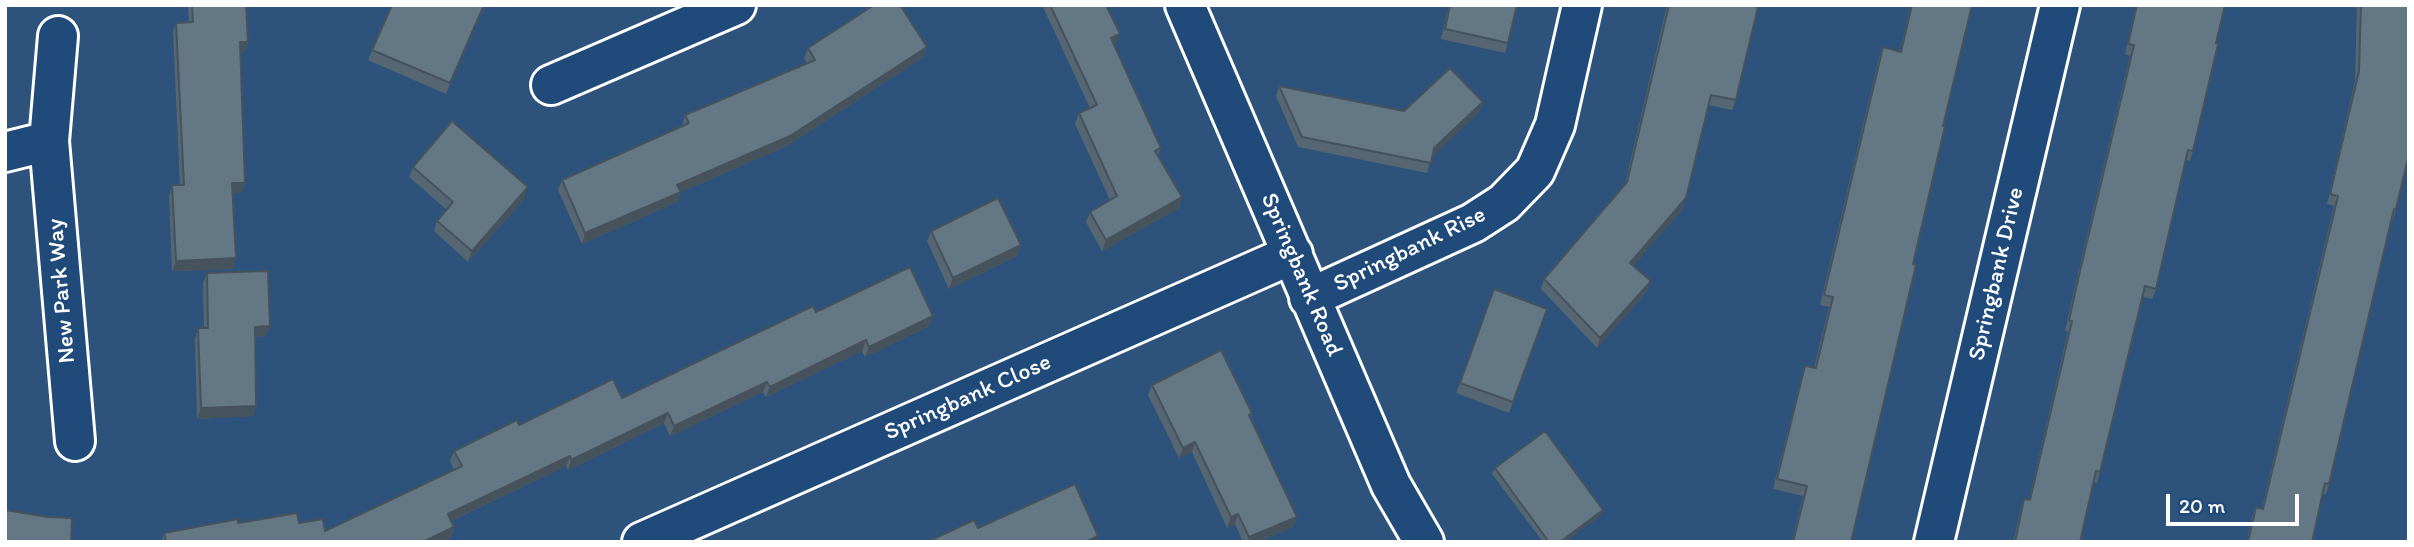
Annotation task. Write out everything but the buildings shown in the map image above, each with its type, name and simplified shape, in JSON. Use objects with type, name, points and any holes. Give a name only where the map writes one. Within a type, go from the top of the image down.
[{"type":"street","points":[[551,85],[736,5]]},
{"type":"street","name":"Springbank Road","points":[[1185,5],[1391,485],[1424,542]]},
{"type":"street","name":"Springbank Rise","points":[[1309,298],[1474,223],[1504,203],[1535,171],[1555,125],[1582,5]]},
{"type":"street","name":"Springbank Drive","points":[[1934,542],[2060,5]]},
{"type":"street","name":"New Park Way","points":[[58,36],[49,141],[75,440]]},
{"type":"street","points":[[5,152],[49,141]]},
{"type":"street","name":"Springbank Close","points":[[642,542],[1293,254]]}]
